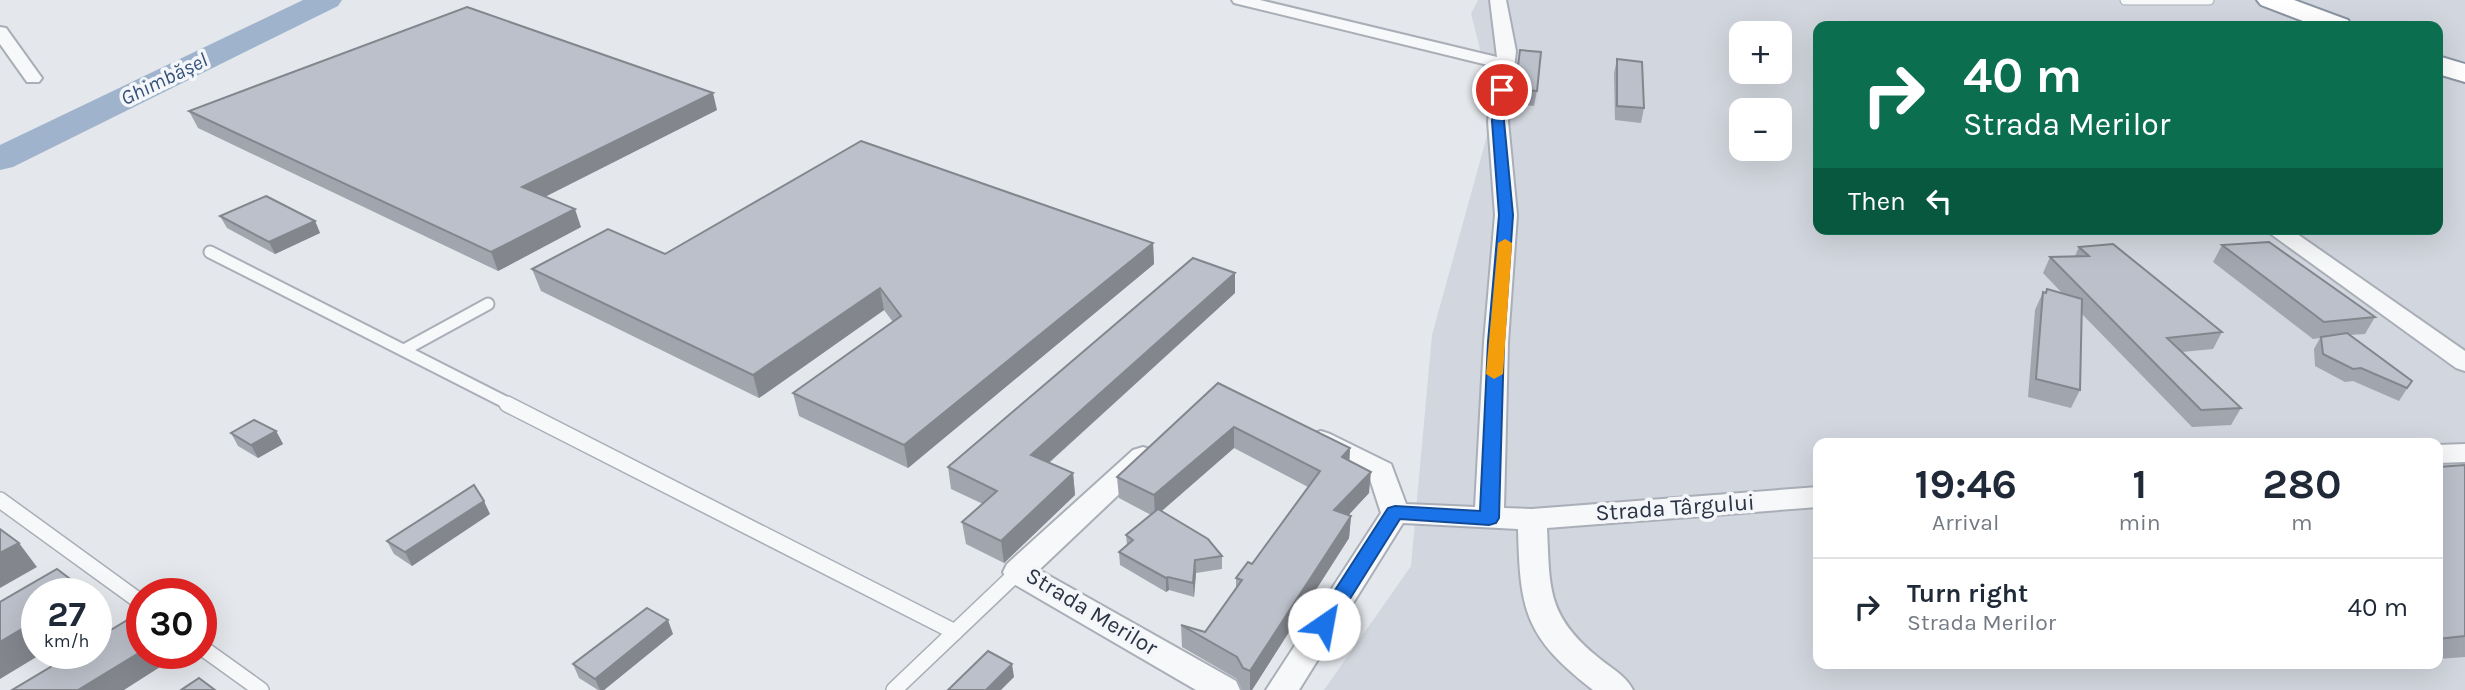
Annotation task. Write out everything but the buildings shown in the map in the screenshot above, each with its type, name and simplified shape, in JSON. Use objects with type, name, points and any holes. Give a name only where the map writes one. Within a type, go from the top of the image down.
[{"type":"highway","points":[[2270,0],[2326,21]]},
{"type":"highway","points":[[2443,66],[2465,74]]},
{"type":"street","points":[[1240,0],[1506,64]]},
{"type":"street","points":[[1395,513],[1489,518],[1496,342],[1506,215],[1498,121],[1507,51],[1498,0]]},
{"type":"street","points":[[0,32],[33,78]]},
{"type":"street","points":[[2284,235],[2465,363]]},
{"type":"street","points":[[1298,428],[1381,471],[1395,513]]},
{"type":"street","name":"Strada Merilor","points":[[1160,440],[1018,572],[1224,690]]},
{"type":"street","points":[[2443,454],[2465,453]]},
{"type":"street","name":"Strada Târgului","points":[[1489,518],[1532,519],[1813,496]]},
{"type":"street","points":[[1282,690],[1395,513]]},
{"type":"street","points":[[1532,519],[1537,600],[1552,632],[1588,669],[1617,690]]},
{"type":"lane","points":[[2125,0],[2208,0]]},
{"type":"lane","points":[[210,252],[955,632]]},
{"type":"lane","points":[[404,351],[488,304]]},
{"type":"lane","points":[[0,500],[126,591]]},
{"type":"lane","points":[[894,690],[1018,572]]},
{"type":"lane","points":[[217,658],[261,690]]},
{"type":"shaded area","points":[[1478,0],[2465,0],[2465,690],[1324,690],[1411,566],[1432,335],[1495,107],[1471,14]]},
{"type":"waterway","name":"Ghimbășel","points":[[0,159],[327,0]]},
{"type":"slow traffic","points":[[1494,374],[1505,243]]},
{"type":"route","points":[[1324,624],[1395,513],[1489,518],[1496,342],[1506,215],[1498,121],[1502,90]]}]
